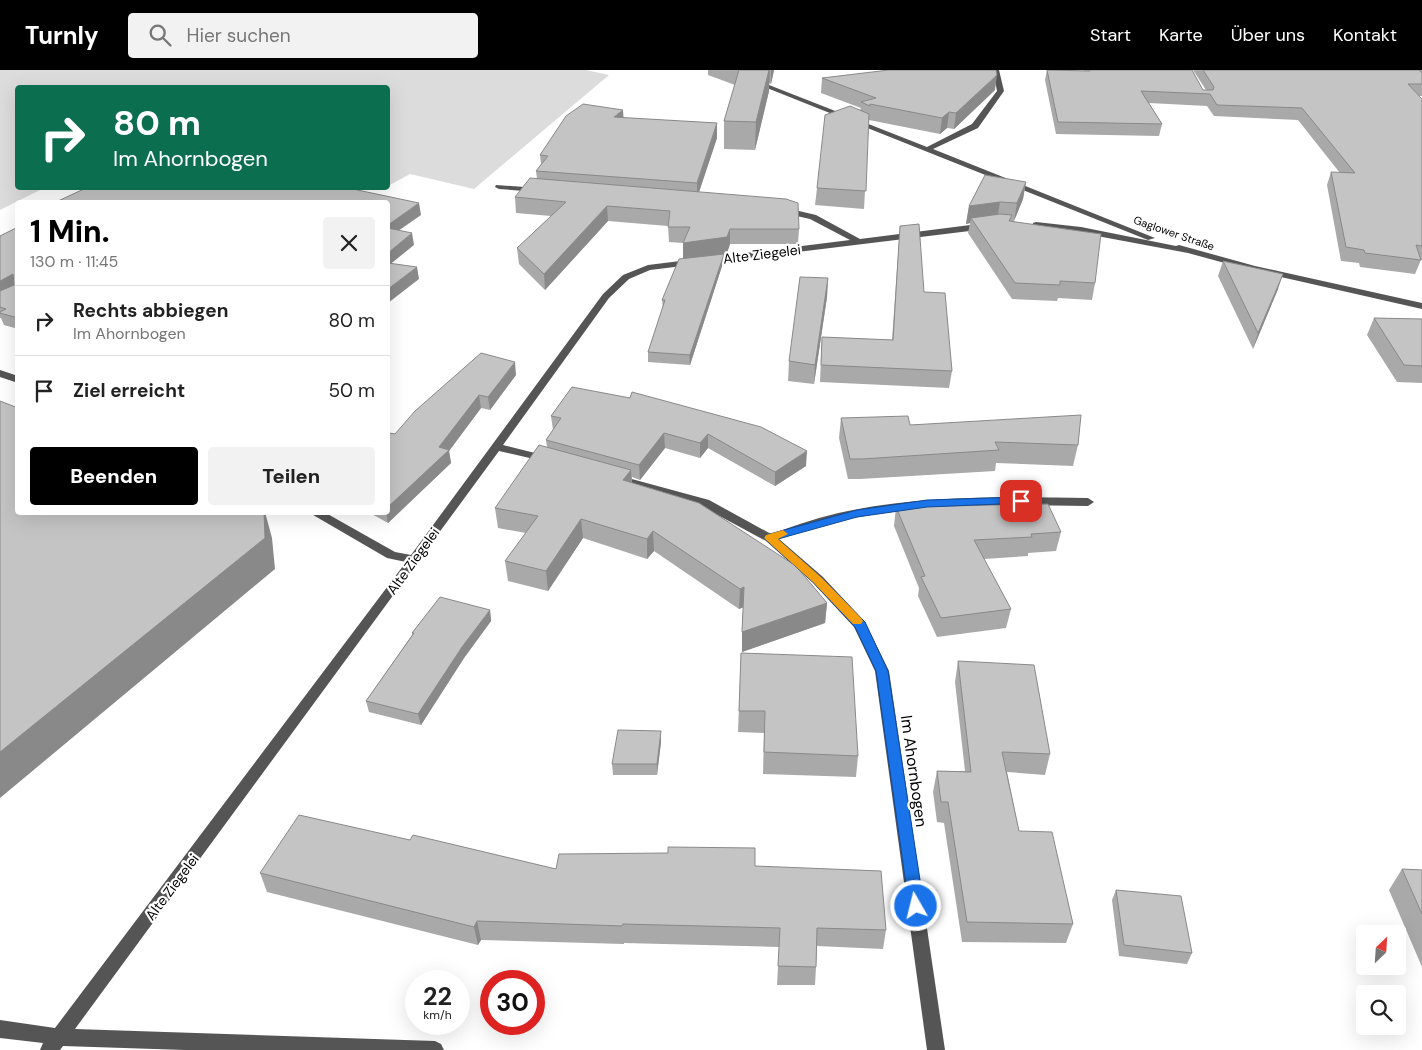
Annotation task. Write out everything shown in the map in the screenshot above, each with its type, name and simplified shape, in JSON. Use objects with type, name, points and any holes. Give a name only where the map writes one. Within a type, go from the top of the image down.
[{"type":"street","name":"Gaglower Straße","points":[[725,70],[928,148],[1186,251],[1422,306]]},
{"type":"street","points":[[928,148],[975,126],[1002,91],[996,70]]},
{"type":"street","points":[[499,187],[549,191]]},
{"type":"street","points":[[776,209],[808,214],[830,223],[859,242]]},
{"type":"street","points":[[1081,230],[1102,228],[1112,223]]},
{"type":"street","name":"Alte Ziegelei","points":[[54,1044],[414,560],[606,296],[626,277],[648,268],[997,225]]},
{"type":"street","points":[[1026,225],[1081,230],[1186,251]]},
{"type":"street","points":[[0,373],[15,379]]},
{"type":"street","points":[[496,447],[556,462]]},
{"type":"street","name":"Im Ahornbogen","points":[[603,474],[705,503],[770,538],[818,580],[860,625],[882,671],[936,1050]]},
{"type":"street","points":[[770,538],[857,513],[927,504],[1004,500],[1088,502]]},
{"type":"street","points":[[319,515],[392,555],[414,560]]},
{"type":"street","points":[[0,1029],[54,1044],[435,1050]]},
{"type":"shaded area","points":[[0,70],[586,70],[609,75],[474,189],[410,174],[390,185],[390,85],[15,85],[15,190],[40,190],[20,200],[15,200],[15,202],[0,210]]},
{"type":"building","points":[[739,70],[769,70],[756,122],[724,121]]},
{"type":"building","points":[[889,70],[996,70],[997,75],[956,113],[949,112],[942,118],[870,104],[870,106],[861,102],[876,98],[822,78]]},
{"type":"building","points":[[1047,70],[1192,70],[1203,90],[1213,90],[1214,87],[1203,70],[1419,70],[1422,73],[1422,84],[1408,84],[1422,99],[1422,246],[1416,245],[1421,260],[1365,253],[1364,250],[1346,247],[1331,172],[1355,173],[1302,108],[1217,105],[1210,94],[1141,91],[1162,124],[1058,122]]},
{"type":"building","points":[[583,104],[623,110],[614,117],[717,123],[697,183],[536,171],[548,156],[540,155],[566,116]]},
{"type":"building","points":[[850,106],[869,114],[866,191],[817,188],[825,115]]},
{"type":"building","points":[[985,175],[1026,182],[1017,203],[1000,202],[969,206]]},
{"type":"building","points":[[530,178],[786,199],[798,203],[799,229],[730,229],[727,237],[683,243],[690,227],[668,227],[670,211],[607,206],[544,274],[517,248],[566,202],[515,197]]},
{"type":"building","points":[[82,190],[357,190],[419,203],[390,224],[390,200],[60,200]]},
{"type":"building","points":[[1000,214],[1012,215],[1009,221],[1101,234],[1095,283],[1060,281],[1060,285],[1015,283],[971,218]]},
{"type":"building","points":[[919,224],[924,292],[945,293],[952,371],[821,365],[822,337],[893,340],[900,226]]},
{"type":"building","points":[[15,228],[15,317],[0,313],[6,309],[0,307],[0,291],[14,285],[13,274],[0,281],[0,236]]},
{"type":"building","points":[[390,228],[412,233],[390,251]]},
{"type":"building","points":[[724,254],[690,355],[648,352],[665,300],[662,300],[679,259]]},
{"type":"building","points":[[1223,261],[1283,274],[1258,333]]},
{"type":"building","points":[[390,263],[417,267],[390,287]]},
{"type":"building","points":[[800,277],[828,278],[815,365],[789,361]]},
{"type":"building","points":[[1374,318],[1422,319],[1422,366],[1404,365]]},
{"type":"building","points":[[481,353],[515,362],[488,397],[479,395],[439,447],[449,450],[390,505],[390,433],[395,434],[415,411]]},
{"type":"building","points":[[572,387],[630,398],[632,392],[761,427],[807,451],[775,472],[708,434],[700,443],[664,433],[639,465],[546,440],[561,418],[551,416]]},
{"type":"building","points":[[0,401],[15,407],[15,515],[264,515],[265,538],[0,752]]},
{"type":"building","points":[[1081,415],[1078,445],[995,442],[999,450],[862,459],[850,459],[841,418],[908,416],[910,425]]},
{"type":"building","points":[[539,445],[631,470],[623,480],[699,503],[796,566],[827,603],[742,632],[744,587],[740,589],[653,531],[647,539],[581,519],[546,571],[505,561],[538,516],[495,508]]},
{"type":"building","points":[[1048,504],[1061,532],[1031,534],[1032,537],[974,540],[1011,609],[941,618],[921,577],[925,576],[896,507]]},
{"type":"building","points":[[440,597],[490,610],[462,647],[418,714],[366,701],[414,633],[412,633]]},
{"type":"building","points":[[741,653],[852,657],[858,756],[764,752],[765,711],[739,711]]},
{"type":"building","points":[[958,661],[1034,665],[1050,754],[1002,752],[1019,831],[1052,832],[1073,924],[967,922],[948,802],[941,802],[937,771],[971,772]]},
{"type":"building","points":[[618,730],[661,731],[657,764],[612,764]]},
{"type":"building","points":[[299,815],[410,840],[413,835],[556,869],[559,854],[668,853],[668,847],[755,848],[755,866],[881,871],[886,930],[817,928],[816,967],[778,966],[780,928],[623,924],[622,926],[477,921],[474,927],[260,873]]},
{"type":"building","points":[[1402,869],[1422,870],[1422,914]]},
{"type":"building","points":[[1116,890],[1181,896],[1192,953],[1124,945]]},
{"type":"slow traffic","points":[[783,534],[770,538],[818,580],[857,621]]},
{"type":"route","points":[[916,906],[882,671],[860,625],[818,580],[770,538],[857,513],[927,504],[1004,500],[1021,501]]}]
